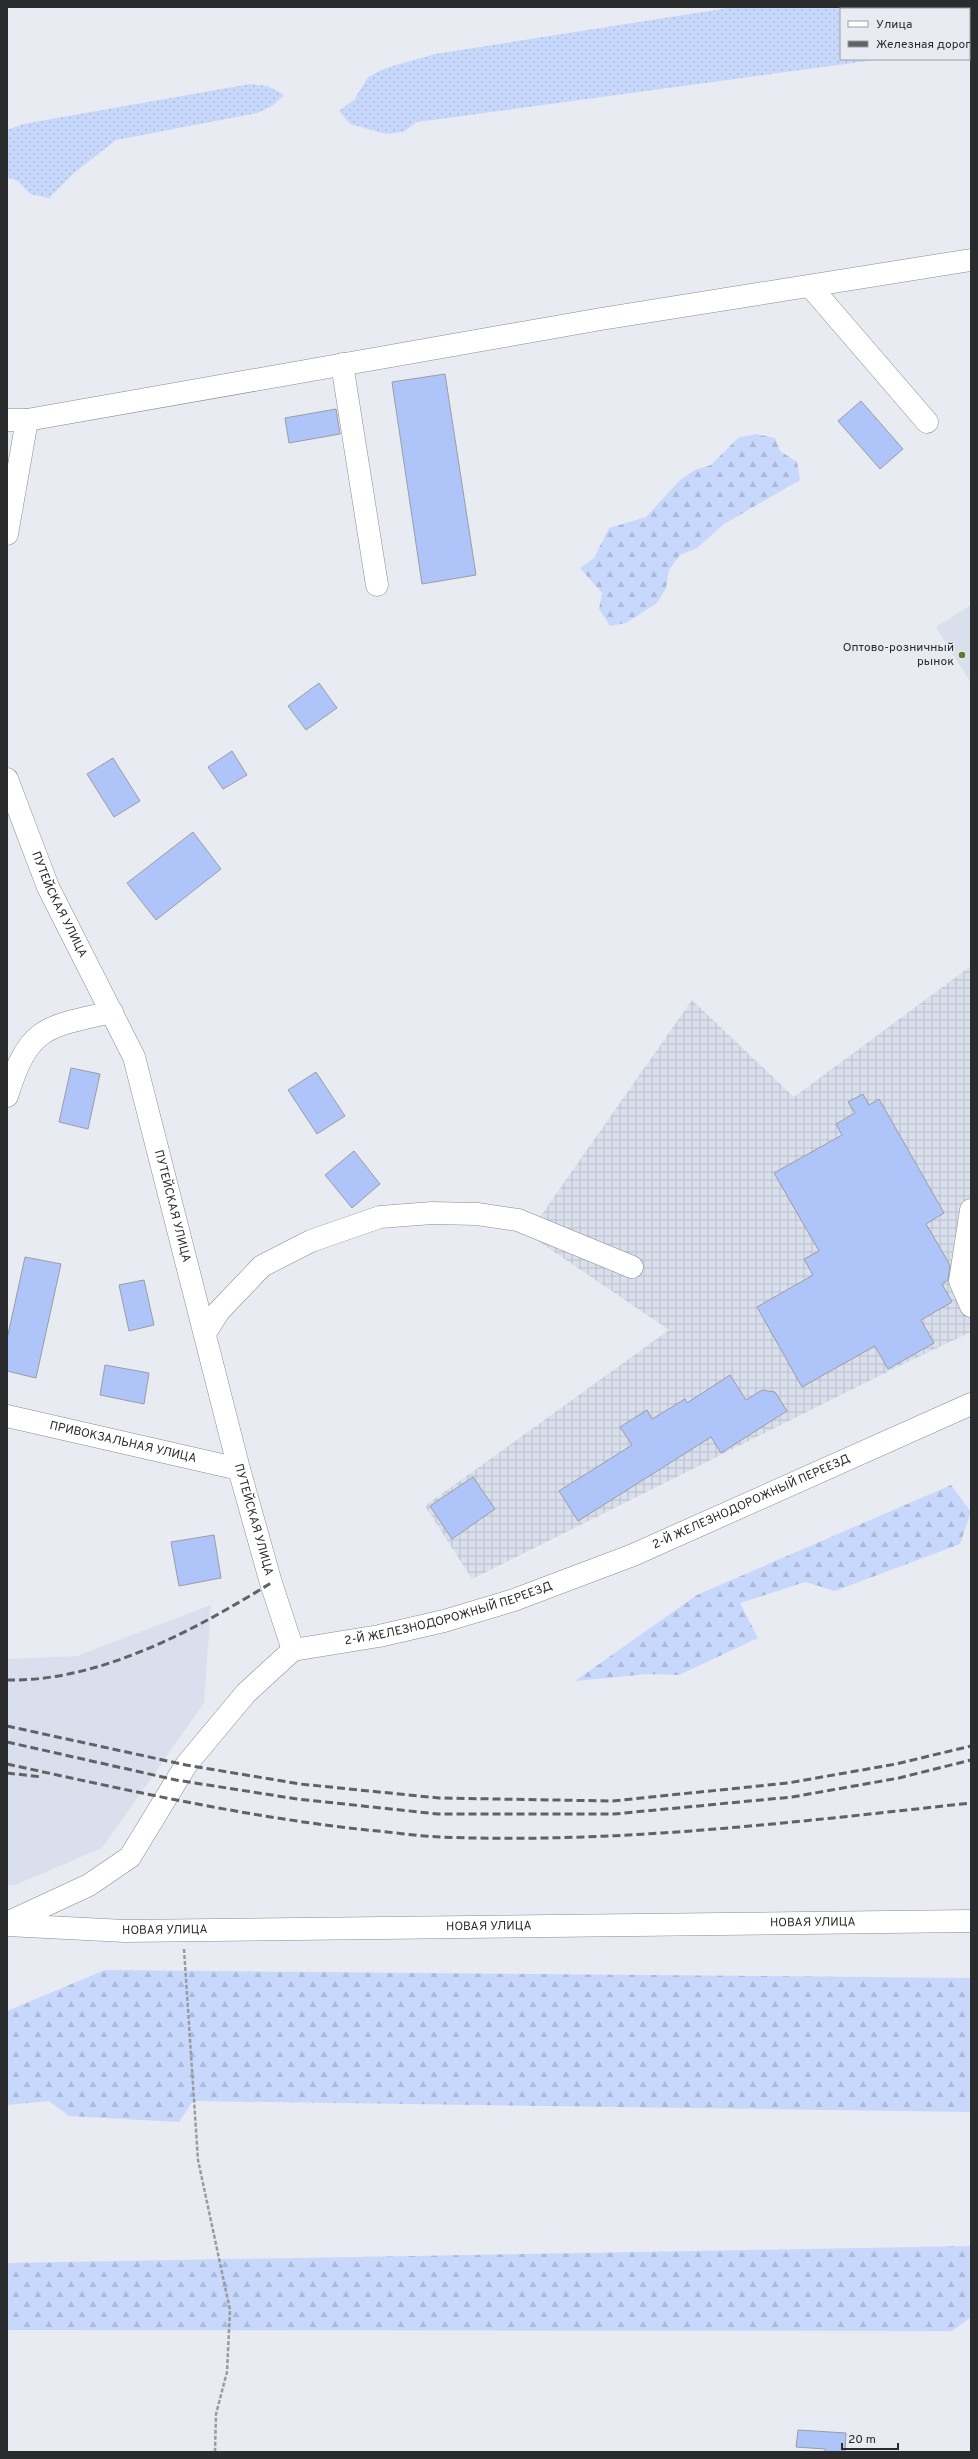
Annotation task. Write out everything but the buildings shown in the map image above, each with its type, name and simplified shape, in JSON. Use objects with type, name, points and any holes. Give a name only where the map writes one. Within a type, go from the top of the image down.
[{"type":"street","points":[[7,534],[17,420],[601,319],[971,260]]},
{"type":"street","points":[[810,286],[927,422]]},
{"type":"street","points":[[342,364],[377,585]]},
{"type":"street","name":"ПУТЕЙСКАЯ УЛИЦА","points":[[7,779],[48,887],[134,1057],[239,1469],[271,1583],[293,1650]]},
{"type":"street","points":[[7,1096],[16,1068],[31,1042],[56,1025],[112,1012]]},
{"type":"street","points":[[971,1210],[960,1281],[971,1306]]},
{"type":"street","points":[[205,1333],[219,1311],[262,1266],[311,1241],[380,1217],[455,1213],[477,1214],[518,1220],[632,1267]]},
{"type":"street","name":"2-Й ЖЕЛЕЗНОДОРОЖНЫЙ ПЕРЕЕЗД","points":[[293,1650],[386,1634],[444,1621],[514,1600],[633,1555],[971,1404]]},
{"type":"street","name":"ПРИВОКЗАЛЬНАЯ УЛИЦА","points":[[7,1416],[239,1469]]},
{"type":"street","points":[[7,1924],[89,1886],[130,1857],[186,1765],[246,1693],[293,1650]]},
{"type":"street","name":"НОВАЯ УЛИЦА","points":[[7,1924],[125,1931],[183,1931],[971,1921]]},
{"type":"path","points":[[183,1931],[198,2160],[230,2310],[227,2372],[216,2414],[215,2452]]},
{"type":"shaded area","name":"Оптово-розничный рынок","points":[[971,605],[971,683],[936,627]]},
{"type":"shaded area","points":[[971,966],[971,1332],[895,1368],[472,1579],[425,1506],[669,1330],[528,1234],[692,1000],[794,1097]]},
{"type":"shaded area","points":[[211,1605],[204,1703],[102,1848],[15,1885],[7,1885],[7,1659],[77,1656]]},
{"type":"green space","points":[[734,7],[971,7],[971,47],[970,8],[840,8],[840,60],[875,60],[417,122],[403,132],[386,134],[350,124],[339,111],[354,100],[368,77],[386,68],[435,54]]},
{"type":"green space","points":[[250,84],[268,86],[284,95],[272,106],[257,113],[116,140],[74,173],[49,198],[30,194],[18,181],[7,177],[7,130],[23,124]]},
{"type":"green space","points":[[756,434],[775,438],[780,451],[797,462],[800,480],[724,524],[697,548],[680,555],[669,570],[666,588],[657,603],[626,623],[610,626],[599,609],[602,593],[580,568],[594,558],[609,528],[646,517],[680,480],[695,470],[711,465],[738,438]]},
{"type":"green space","points":[[951,1485],[971,1512],[960,1544],[835,1591],[805,1582],[740,1603],[758,1638],[679,1675],[648,1674],[575,1681],[697,1595]]},
{"type":"green space","points":[[105,1970],[971,1978],[971,2112],[193,2101],[179,2122],[69,2116],[49,2101],[7,2105],[7,2011]]},
{"type":"green space","points":[[971,2246],[971,2317],[952,2331],[7,2330],[7,2263]]},
{"type":"railway","points":[[7,1680],[42,1678],[76,1672],[111,1663],[178,1635],[242,1601],[271,1583]]},
{"type":"railway","points":[[7,1726],[186,1765],[300,1784],[439,1798],[612,1801],[788,1783],[896,1764],[971,1746]]},
{"type":"railway","points":[[7,1742],[176,1780],[297,1799],[438,1814],[614,1814],[792,1797],[899,1778],[971,1760]]},
{"type":"railway","points":[[7,1764],[141,1793],[276,1818],[367,1830],[440,1837],[573,1837],[706,1830],[971,1803]]},
{"type":"railway","points":[[7,1773],[42,1777]]},
{"type":"place","name":"Оптово-розничный рынок","points":[[962,655]]}]
